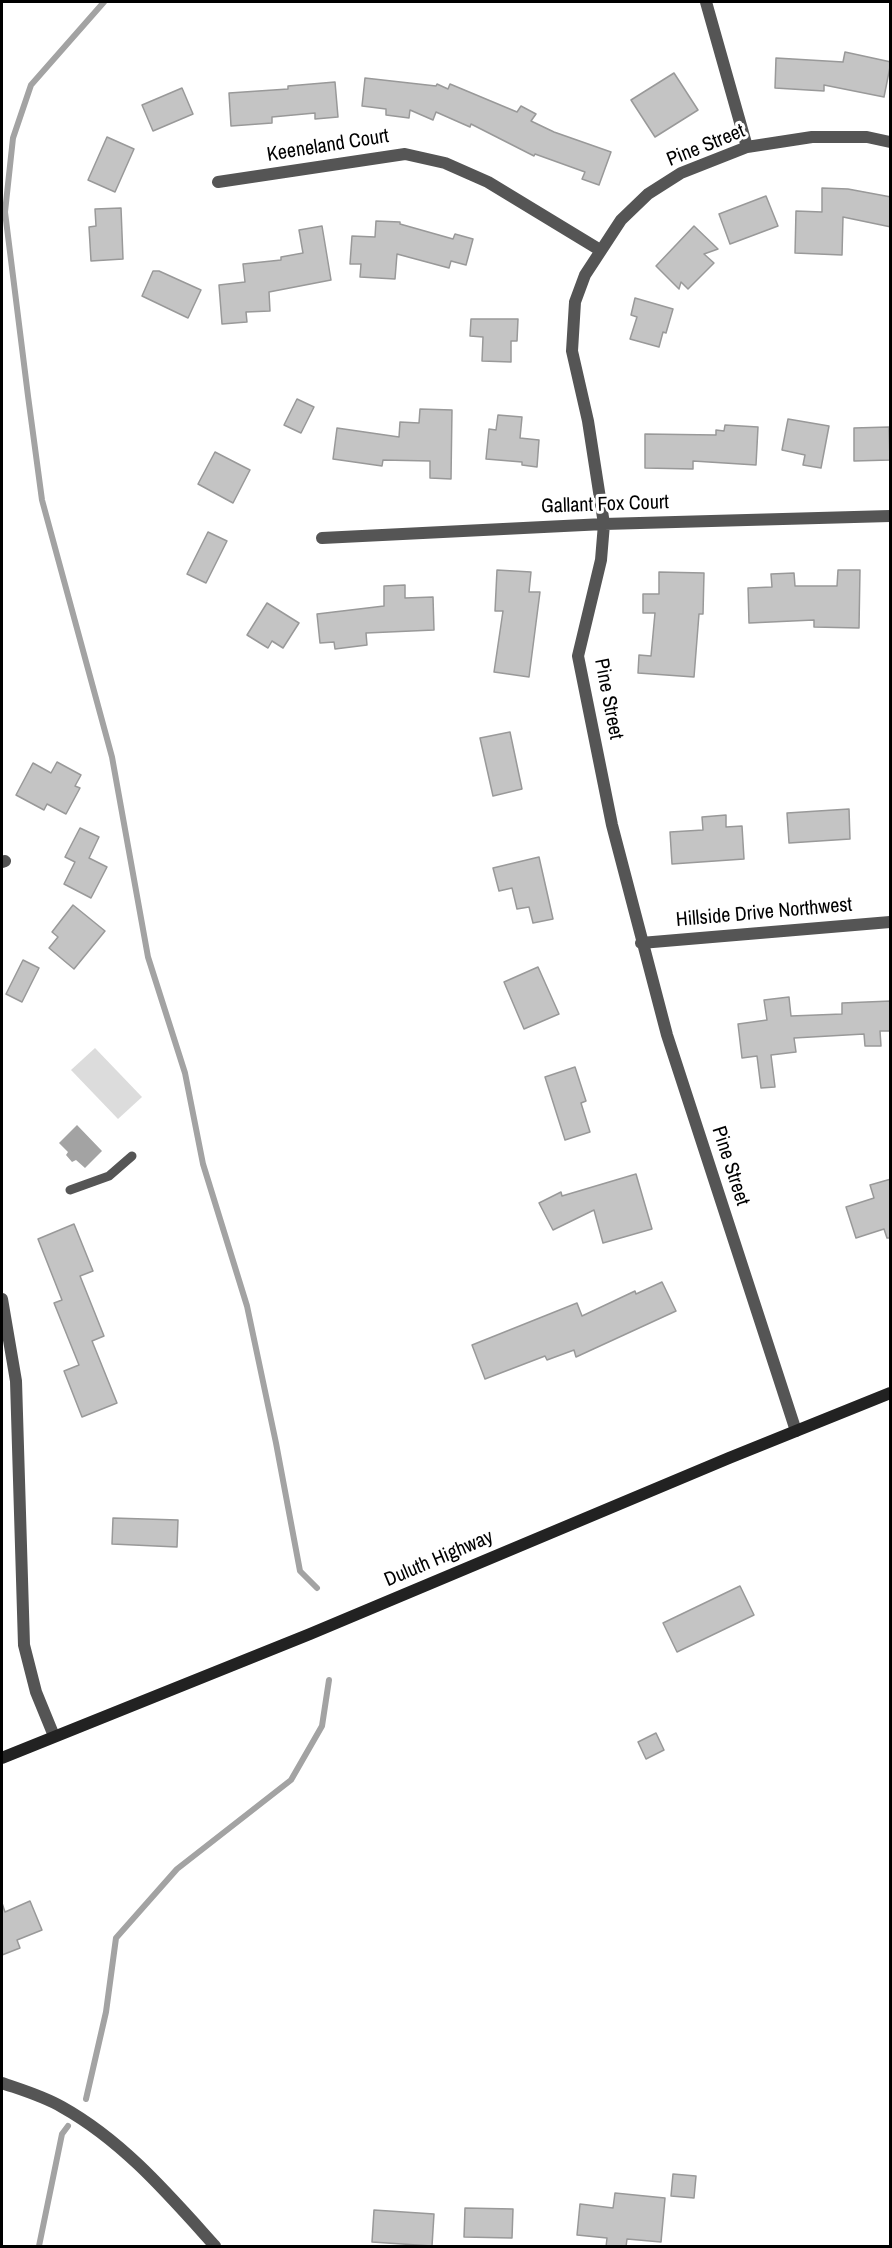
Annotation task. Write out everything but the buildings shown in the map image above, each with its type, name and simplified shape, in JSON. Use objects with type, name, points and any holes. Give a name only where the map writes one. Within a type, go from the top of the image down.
[{"type":"main road","name":"Duluth Highway","points":[[2,1758],[321,1629],[891,1393]]},
{"type":"street","points":[[706,2],[747,147]]},
{"type":"street","name":"Pine Street","points":[[796,1431],[667,1035],[641,943],[612,825],[578,656],[601,560],[604,524],[588,421],[572,351],[575,302],[585,275],[621,220],[648,194],[681,173],[747,147],[812,138],[867,137],[891,142]]},
{"type":"street","name":"Keeneland Court","points":[[218,182],[405,154],[445,163],[488,182],[600,250]]},
{"type":"street","name":"Gallant Fox Court","points":[[322,538],[604,524],[891,516]]},
{"type":"street","name":"Hillside Drive Northwest","points":[[641,943],[891,922]]},
{"type":"street","points":[[2,1299],[16,1381],[24,1646],[36,1692],[54,1736]]},
{"type":"street","points":[[2,2083],[60,2106],[92,2126],[143,2168],[210,2244]]},
{"type":"lane","points":[[70,1190],[109,1176],[132,1156]]},
{"type":"shaded area","points":[[95,1048],[142,1097],[118,1119],[71,1070]]},
{"type":"shaded area","points":[[77,1125],[102,1151],[85,1168],[76,1160],[72,1162],[66,1155],[68,1152],[59,1143]]},
{"type":"waterway","points":[[104,2],[31,85],[13,138],[5,212],[28,396],[42,500],[112,757],[148,957],[185,1073],[203,1164],[247,1306],[300,1571],[317,1588]]},
{"type":"waterway","points":[[86,2099],[106,2012],[116,1938],[177,1869],[291,1780],[322,1726],[329,1680]]},
{"type":"waterway","points":[[39,2246],[62,2134],[68,2126]]}]
